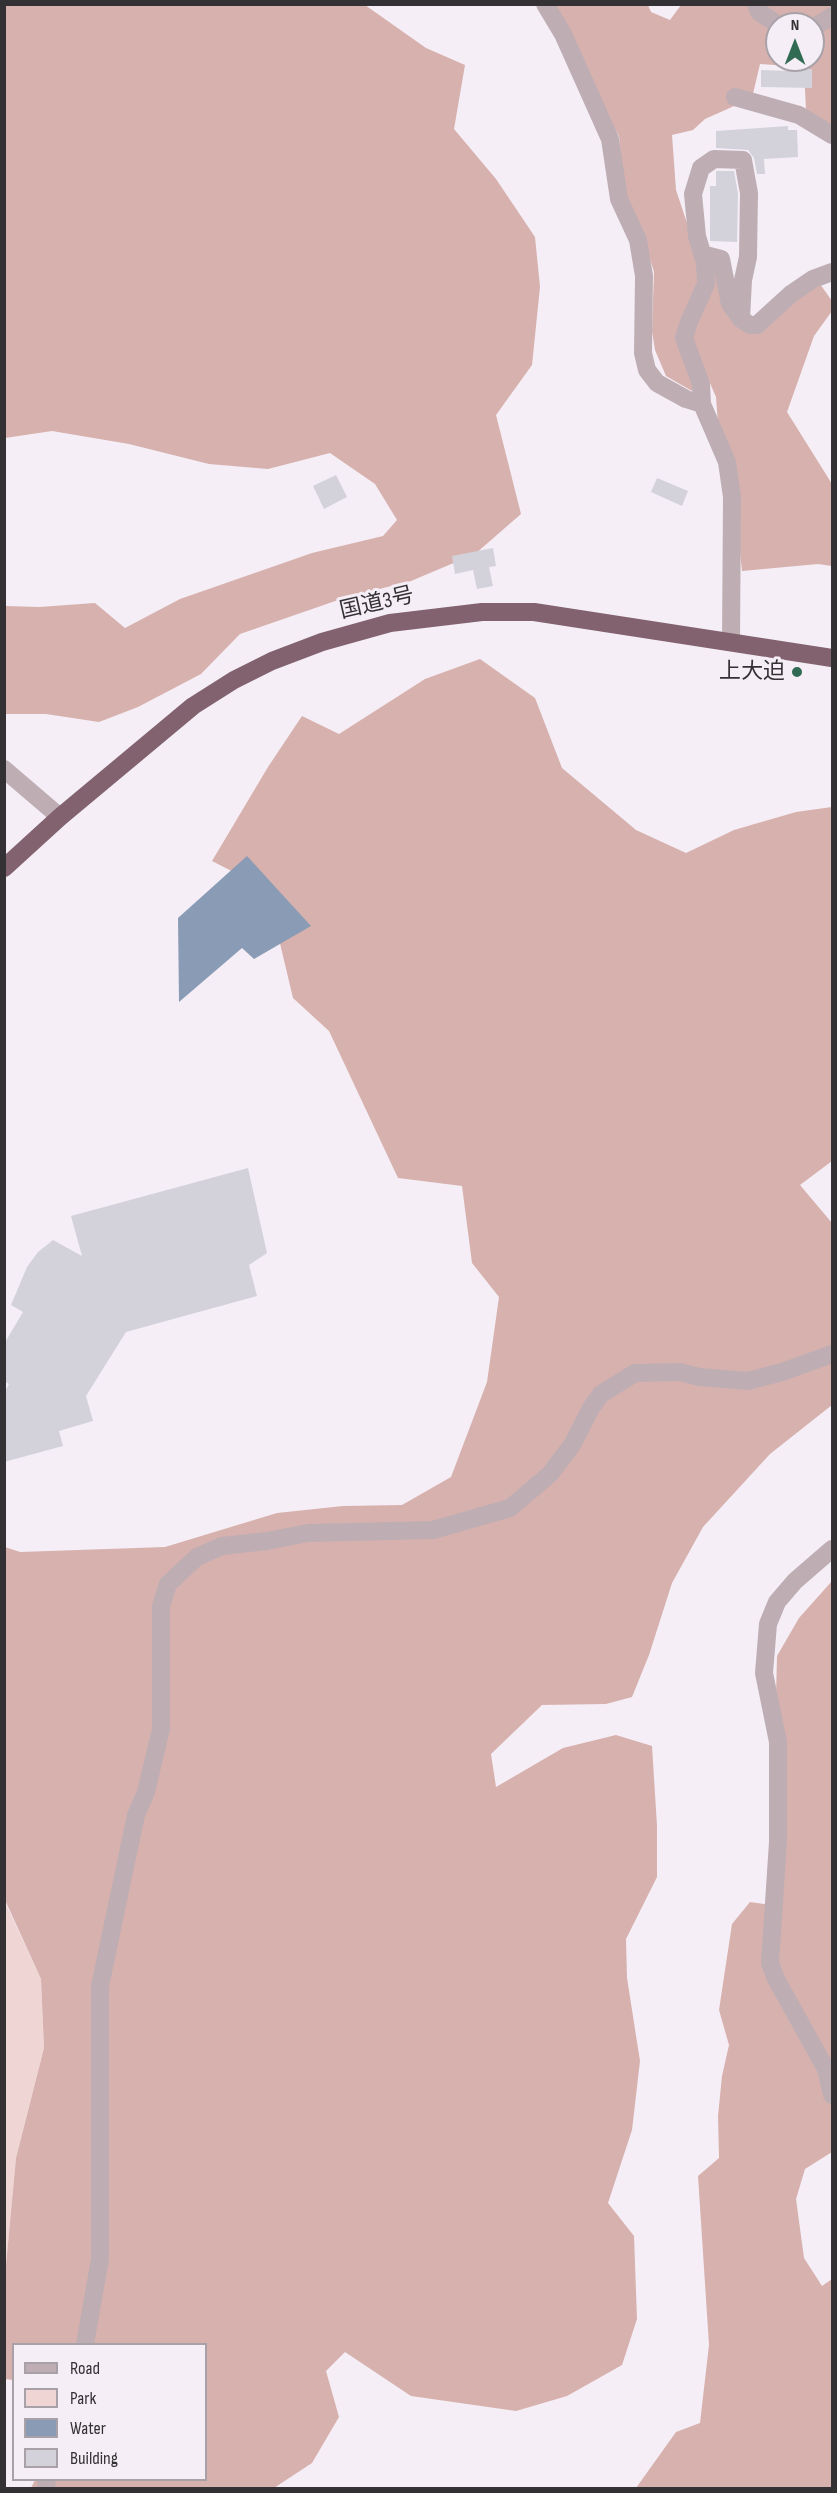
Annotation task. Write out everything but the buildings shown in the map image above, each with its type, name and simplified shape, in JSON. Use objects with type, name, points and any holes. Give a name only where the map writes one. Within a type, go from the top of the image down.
[{"type":"highway","name":"国道3号","points":[[4,868],[158,733],[234,680],[272,661],[322,642],[390,623],[482,612],[534,612],[832,658]]},
{"type":"street","points":[[544,4],[563,34],[610,139],[617,190],[638,240],[644,276],[643,353],[647,370],[657,383],[686,399],[702,404]]},
{"type":"street","points":[[756,4],[759,12],[765,16]]},
{"type":"street","points":[[735,97],[800,115],[832,135]]},
{"type":"street","points":[[731,641],[732,497],[727,462],[702,404],[701,384],[684,338],[688,322],[706,284],[697,236],[693,194],[701,168],[714,159],[744,160],[749,194],[748,257],[741,319]]},
{"type":"street","points":[[702,254],[721,259],[730,304],[741,319],[750,325],[757,325],[813,279],[832,272]]},
{"type":"street","points":[[4,769],[60,817]]},
{"type":"street","points":[[85,2343],[100,2259],[100,1986],[136,1815],[146,1792],[161,1729],[161,1606],[168,1584],[196,1557],[222,1546],[308,1533],[433,1530],[510,1508],[550,1474],[572,1445],[601,1394],[635,1373],[680,1372],[699,1377],[748,1381],[782,1372],[832,1354]]},
{"type":"street","points":[[832,1549],[795,1581],[777,1602],[768,1624],[764,1672],[778,1742],[778,1842],[770,1963],[776,1979],[826,2069],[832,2095]]},
{"type":"green space","points":[[4,1900],[41,1979],[44,2048],[16,2158],[6,2265]]},
{"type":"shaded area","points":[[4,5],[365,5],[426,48],[465,65],[454,129],[496,179],[535,237],[540,287],[532,365],[496,415],[521,514],[475,554],[411,581],[344,598],[240,634],[201,674],[138,707],[99,722],[46,714],[5,714],[5,606],[39,607],[95,603],[125,628],[180,599],[312,553],[383,536],[397,520],[375,484],[330,453],[268,469],[209,464],[129,444],[52,431],[5,438]]},
{"type":"shaded area","points":[[552,5],[648,5],[651,12],[670,20],[681,5],[832,5],[832,127],[806,111],[804,72],[825,72],[825,12],[765,12],[765,64],[760,64],[752,98],[705,119],[693,130],[672,135],[676,190],[700,262],[701,281],[683,319],[696,384],[692,391],[666,376],[655,350],[652,331],[654,272],[639,223],[624,190],[619,136]]},
{"type":"shaded area","points":[[710,261],[740,325],[793,300],[820,284],[832,301],[832,311],[814,336],[787,412],[832,484],[832,566],[818,564],[742,571],[733,485],[718,424],[716,397],[691,339]]},
{"type":"shaded area","points":[[480,659],[535,698],[562,768],[636,830],[686,853],[734,830],[796,812],[832,807],[832,1161],[800,1185],[832,1223],[832,1405],[770,1454],[703,1527],[672,1583],[649,1655],[632,1697],[606,1704],[542,1705],[491,1754],[496,1787],[563,1748],[616,1735],[652,1746],[657,1826],[657,1877],[626,1939],[627,1978],[640,2061],[632,2130],[608,2203],[634,2236],[637,2319],[622,2365],[567,2396],[516,2411],[411,2396],[345,2352],[326,2371],[339,2417],[312,2463],[274,2488],[31,2488],[34,2481],[207,2481],[207,2343],[12,2343],[12,2380],[5,2379],[5,2265],[16,2158],[44,2048],[41,1979],[5,1900],[5,1547],[20,1552],[165,1547],[277,1513],[343,1506],[402,1505],[451,1477],[487,1382],[499,1297],[472,1263],[462,1186],[398,1178],[329,1031],[293,998],[278,935],[255,883],[212,861],[268,767],[302,716],[339,734],[425,679]]},
{"type":"shaded area","points":[[832,1581],[832,2152],[805,2169],[796,2199],[804,2258],[822,2286],[832,2279],[832,2488],[636,2488],[676,2432],[700,2423],[709,2345],[698,2176],[719,2158],[718,2116],[722,2076],[729,2045],[719,2010],[732,1924],[750,1902],[771,1905],[777,1656],[799,1618]]},
{"type":"water","points":[[247,856],[311,926],[254,959],[242,948],[179,1002],[178,918]]},
{"type":"place","name":"上大迫","points":[[797,672]]}]
